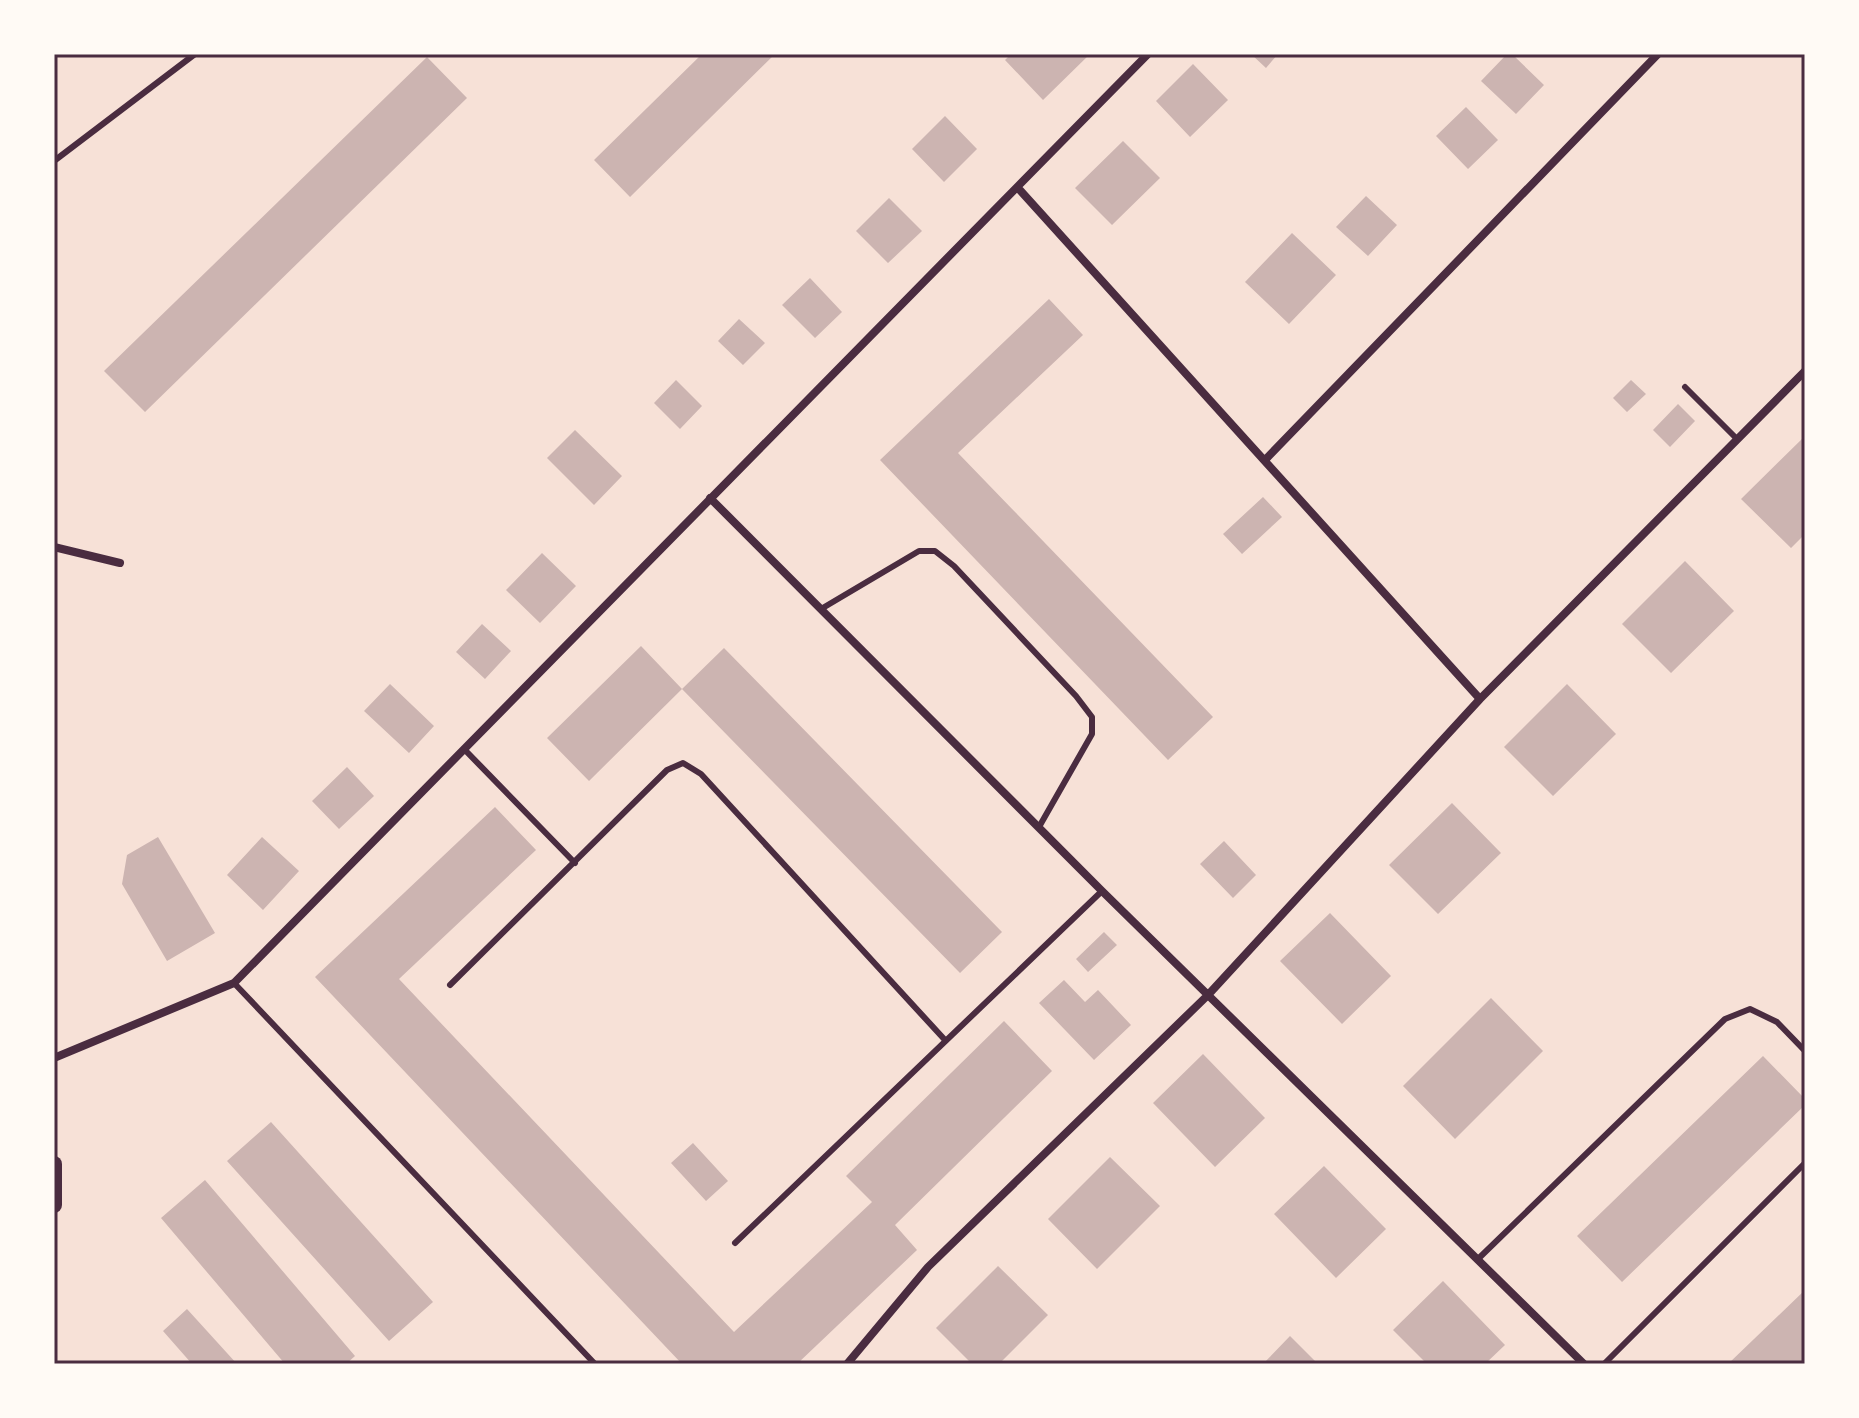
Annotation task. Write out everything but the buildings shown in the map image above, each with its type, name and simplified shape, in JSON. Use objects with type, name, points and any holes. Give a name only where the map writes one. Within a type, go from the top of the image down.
[{"type":"main road","points":[[54,1164],[54,1205]]},
{"type":"street","points":[[54,1058],[234,983],[1148,54]]},
{"type":"street","points":[[1265,460],[1658,54]]},
{"type":"street","points":[[1018,188],[1480,699]]},
{"type":"street","points":[[847,1364],[928,1267],[1208,995],[1480,699],[1805,371]]},
{"type":"street","points":[[710,498],[1102,891],[1584,1364]]},
{"type":"street","points":[[54,547],[120,563]]},
{"type":"lane","points":[[54,161],[195,54]]},
{"type":"lane","points":[[1685,387],[1737,439]]},
{"type":"lane","points":[[821,609],[919,551],[935,551],[954,566],[1092,717],[1092,734],[1039,827]]},
{"type":"lane","points":[[464,749],[575,863]]},
{"type":"lane","points":[[450,985],[667,770],[683,763],[701,774],[945,1040]]},
{"type":"lane","points":[[735,1243],[1102,891]]},
{"type":"lane","points":[[234,983],[595,1364]]},
{"type":"lane","points":[[1478,1259],[1725,1019],[1750,1009],[1777,1022],[1805,1051]]},
{"type":"lane","points":[[1604,1364],[1805,1163]]}]
